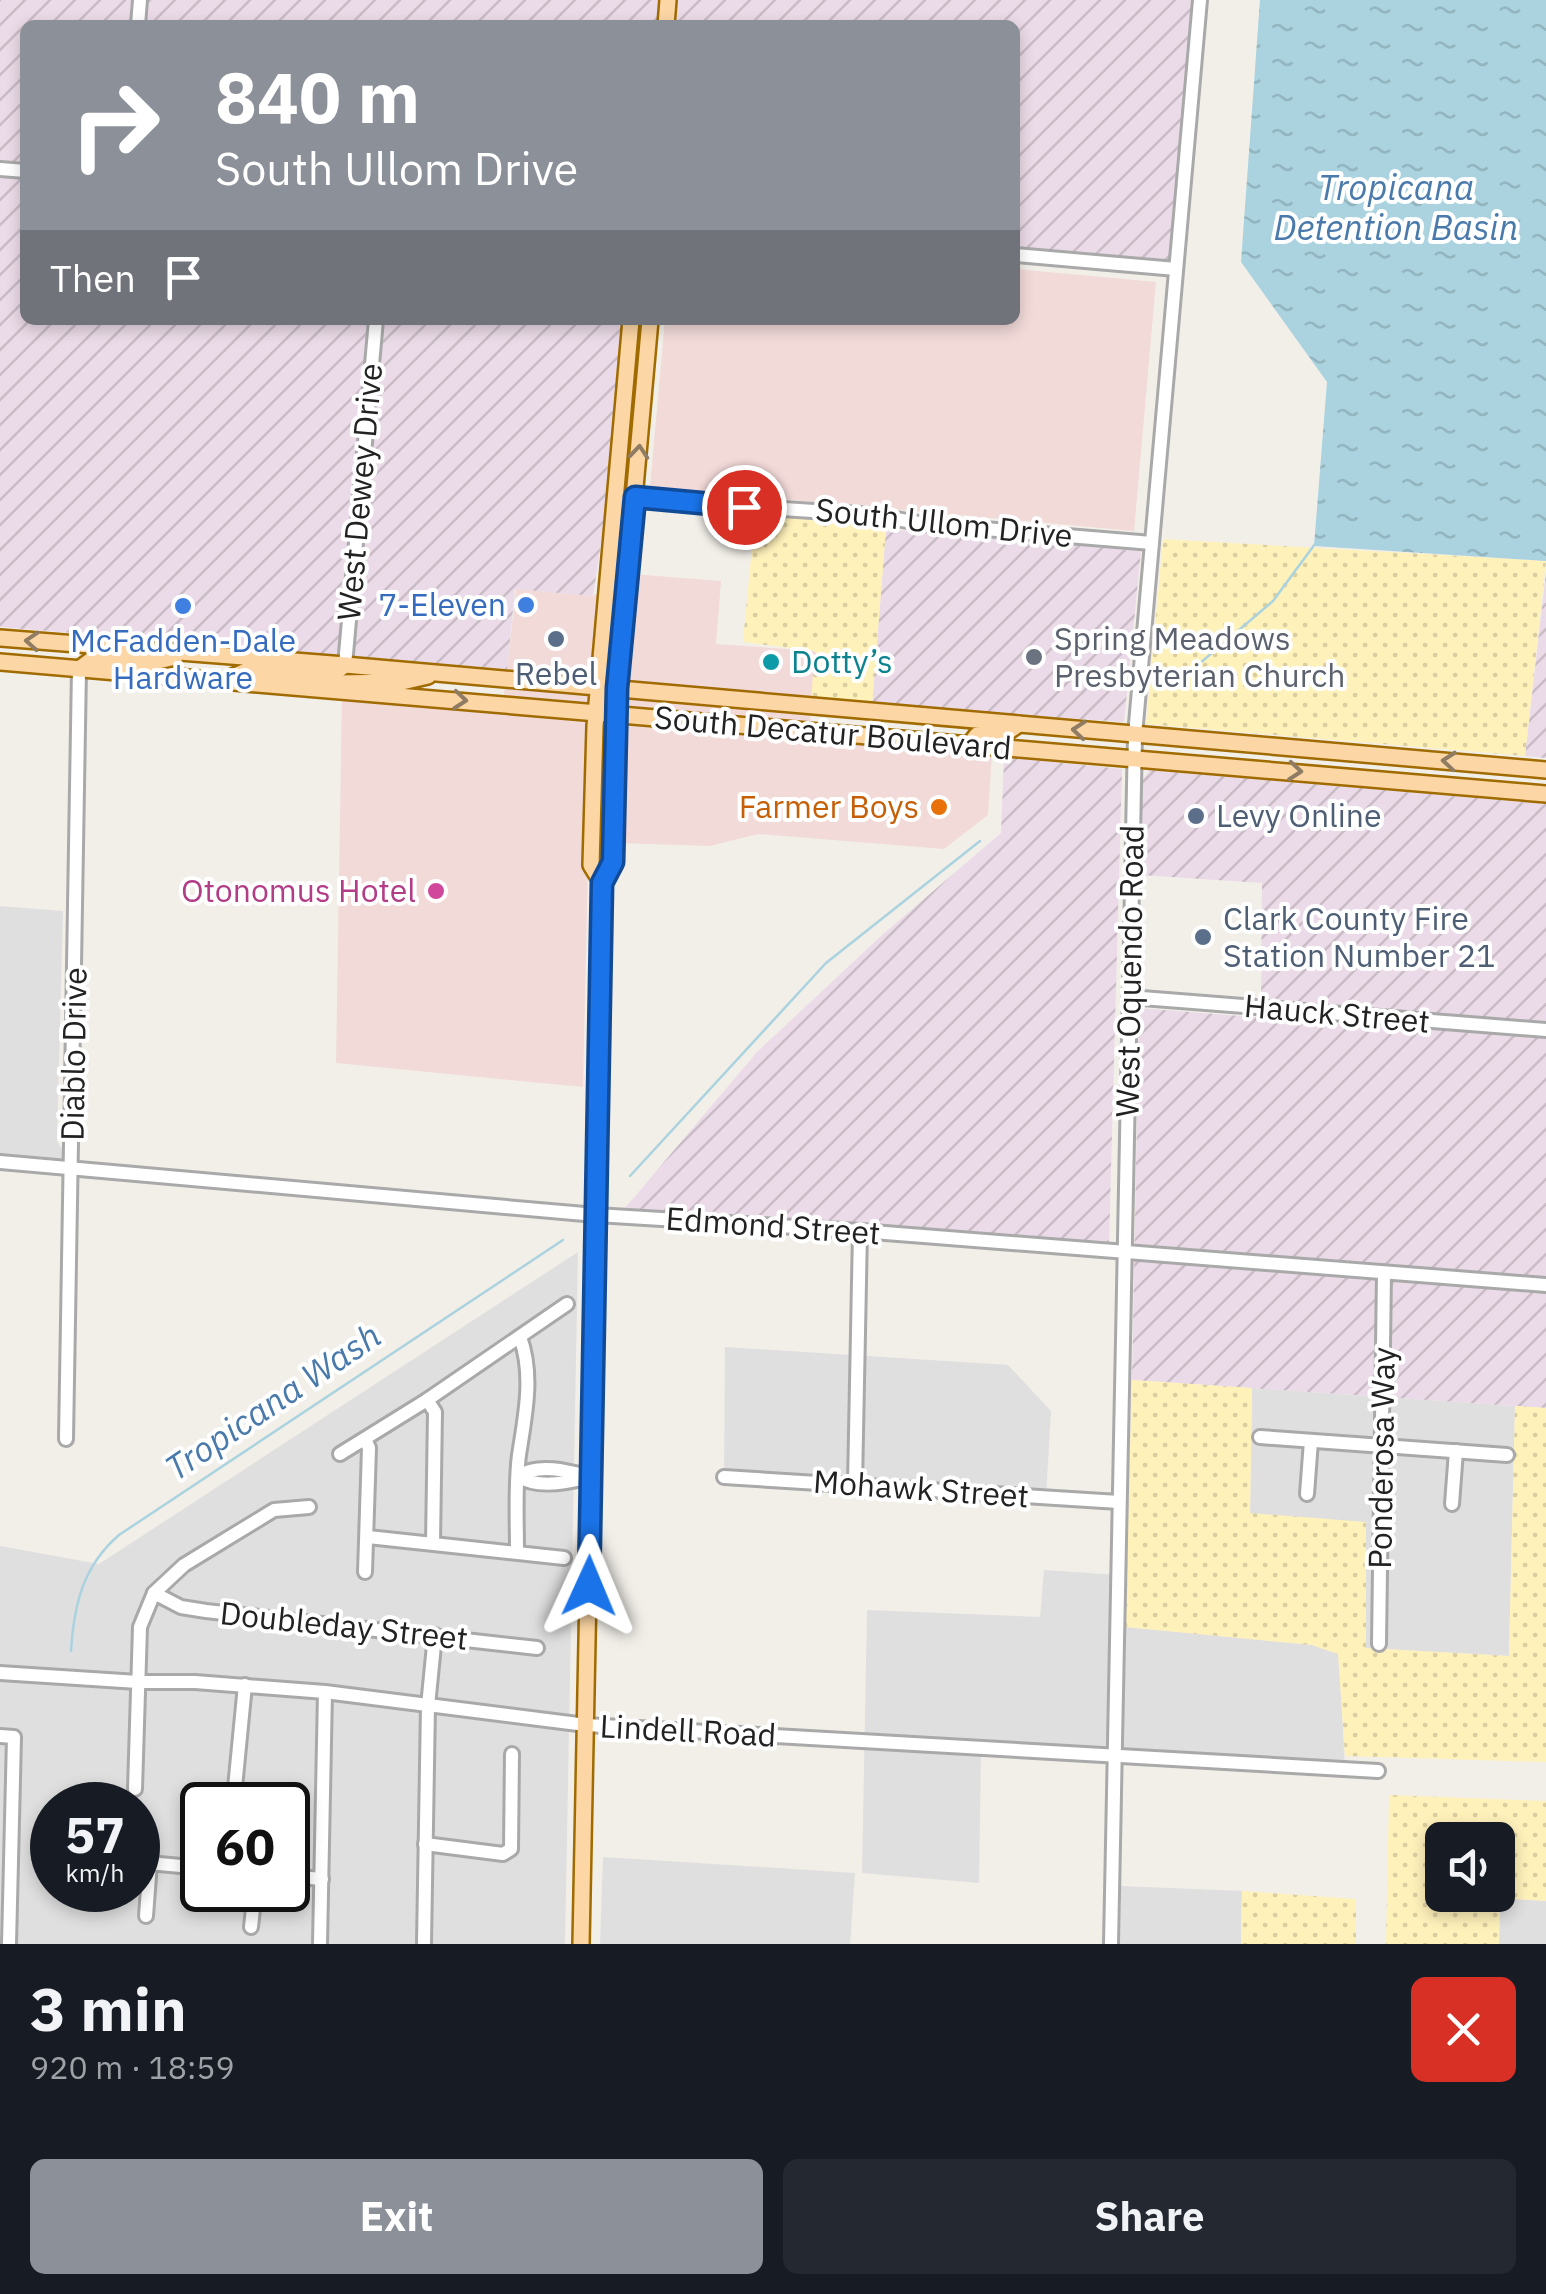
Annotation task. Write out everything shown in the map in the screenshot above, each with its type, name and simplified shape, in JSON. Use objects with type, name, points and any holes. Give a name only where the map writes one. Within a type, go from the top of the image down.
[{"type":"main road","points":[[602,883],[591,865],[596,712],[630,325]]},
{"type":"main road","points":[[582,1944],[602,883],[613,862],[615,714],[650,325]]},
{"type":"main road","name":"South Decatur Boulevard","points":[[0,638],[1546,770]]},
{"type":"main road","points":[[79,669],[94,658],[154,662],[192,653]]},
{"type":"main road","name":"South Decatur Boulevard","points":[[0,662],[1546,794]]},
{"type":"main road","points":[[224,680],[246,671],[330,676],[345,665]]},
{"type":"main road","points":[[328,690],[340,681],[402,682],[441,673]]},
{"type":"main road","points":[[970,744],[977,735],[1003,735],[1018,724]]},
{"type":"street","name":"West Oquendo Road","points":[[1111,1944],[1135,735],[1200,0]]},
{"type":"street","points":[[1020,255],[1176,269]]},
{"type":"street","name":"West Dewey Drive","points":[[345,665],[376,325]]},
{"type":"street","name":"South Ullom Drive","points":[[616,498],[874,514],[924,524],[1152,543]]},
{"type":"street","name":"Diablo Drive","points":[[66,1439],[79,669]]},
{"type":"street","name":"Hauck Street","points":[[1129,997],[1546,1030]]},
{"type":"street","name":"Edmond Street","points":[[0,1162],[596,1214],[1546,1285]]},
{"type":"street","points":[[855,1484],[860,1231]]},
{"type":"street","name":"Ponderosa Way","points":[[1378,1644],[1384,1273]]},
{"type":"street","points":[[340,1454],[567,1304]]},
{"type":"street","points":[[517,1551],[527,1356],[520,1337]]},
{"type":"street","points":[[426,1400],[435,1412],[434,1543]]},
{"type":"street","points":[[1260,1437],[1506,1454]]},
{"type":"street","points":[[365,1439],[370,1448],[365,1572]]},
{"type":"street","points":[[1307,1494],[1311,1440]]},
{"type":"street","points":[[1452,1504],[1456,1451]]},
{"type":"street","points":[[518,1476],[528,1482],[550,1483],[591,1477]]},
{"type":"street","name":"Mohawk Street","points":[[724,1477],[1119,1502]]},
{"type":"street","points":[[135,1782],[140,1627],[154,1593],[184,1565],[274,1510],[309,1507]]},
{"type":"street","points":[[368,1538],[564,1558]]},
{"type":"street","name":"Doubleday Street","points":[[154,1593],[181,1607],[206,1611],[537,1648]]},
{"type":"street","points":[[425,1944],[428,1706],[436,1635]]},
{"type":"street","name":"Lindell Road","points":[[0,1673],[325,1692],[586,1726],[1378,1771]]},
{"type":"street","points":[[236,1782],[245,1686]]},
{"type":"street","points":[[320,1944],[325,1692]]},
{"type":"street","points":[[7,1737],[5,1918],[10,1944]]},
{"type":"street","points":[[425,1844],[503,1854],[512,1849],[512,1754]]},
{"type":"street","points":[[310,1878],[322,1879]]},
{"type":"street","points":[[146,1912],[146,1916]]},
{"type":"street","points":[[251,1928],[253,1912]]},
{"type":"shaded area","points":[[0,0],[1200,0],[1176,269],[1020,255],[1020,20],[20,20],[20,325],[634,325],[593,596],[515,589],[507,669],[0,627]]},
{"type":"shaded area","points":[[1020,269],[1156,282],[1134,531],[650,487],[665,325],[1020,325]]},
{"type":"shaded area","points":[[886,529],[1141,551],[1124,722],[872,705]]},
{"type":"shaded area","points":[[1546,572],[1546,758],[1525,756]]},
{"type":"shaded area","points":[[631,574],[721,581],[716,644],[816,651],[809,737],[992,754],[988,815],[944,849],[758,834],[710,846],[619,843],[623,721],[591,719],[583,1087],[336,1063],[342,696],[502,711],[516,589],[593,596]]},
{"type":"shaded area","points":[[1004,757],[1122,769],[1109,1244],[620,1214],[757,1052],[882,935],[1001,833]]},
{"type":"shaded area","points":[[1150,770],[1546,804],[1546,1408],[1132,1380],[1139,1008],[1393,1028],[1392,1010],[1261,1000],[1262,883],[1141,875],[1142,780]]},
{"type":"shaded area","points":[[0,906],[63,911],[57,1141],[72,1167],[0,1162]]},
{"type":"shaded area","points":[[578,1252],[565,1944],[0,1944],[0,1546],[99,1564]]},
{"type":"shaded area","points":[[725,1347],[1008,1365],[1051,1411],[1046,1497],[724,1477]]},
{"type":"shaded area","points":[[1252,1388],[1515,1406],[1509,1656],[1366,1648],[1250,1514]]},
{"type":"shaded area","points":[[1044,1570],[1118,1575],[1117,1626],[1313,1645],[1339,1654],[1345,1769],[981,1748],[979,1883],[862,1873],[867,1610],[1040,1617]]},
{"type":"shaded area","points":[[603,1857],[855,1873],[850,1944],[600,1944]]},
{"type":"shaded area","points":[[1121,1886],[1242,1891],[1241,1944],[1120,1944]]},
{"type":"shaded area","points":[[1515,1899],[1546,1901],[1546,1944],[1499,1944],[1500,1912],[1515,1912]]},
{"type":"sand","points":[[756,504],[886,529],[872,705],[811,700],[815,651],[743,642]]},
{"type":"sand","points":[[1163,539],[1546,561],[1525,756],[1146,724]]},
{"type":"sand","points":[[1132,1380],[1252,1388],[1250,1513],[1366,1522],[1366,1648],[1509,1656],[1515,1406],[1546,1408],[1546,1762],[1345,1756],[1338,1654],[1312,1645],[1125,1627]]},
{"type":"sand","points":[[1389,1795],[1546,1801],[1546,1901],[1515,1899],[1515,1822],[1425,1822],[1425,1912],[1500,1912],[1499,1944],[1386,1944]]},
{"type":"sand","points":[[1242,1891],[1356,1899],[1356,1944],[1241,1944]]},
{"type":"water","name":"Tropicana Detention Basin","points":[[1260,0],[1546,0],[1546,561],[1314,546],[1327,382],[1241,262]]},
{"type":"waterway","points":[[1172,687],[1273,601],[1315,544]]},
{"type":"waterway","name":"Tropicana Wash","points":[[630,1176],[826,963],[980,841]]},
{"type":"waterway","name":"Tropicana Wash","points":[[71,1651],[83,1587],[97,1560],[119,1535],[563,1240]]},
{"type":"place","name":"7-Eleven","points":[[526,605]]},
{"type":"place","name":"McFadden-Dale Hardware","points":[[183,606]]},
{"type":"place","name":"Rebel","points":[[556,639]]},
{"type":"place","name":"Spring Meadows Presbyterian Church","points":[[1034,657]]},
{"type":"place","name":"Dotty’s","points":[[771,662]]},
{"type":"place","name":"Farmer Boys","points":[[939,807]]},
{"type":"place","name":"Levy Online","points":[[1196,816]]},
{"type":"place","name":"Otonomus Hotel","points":[[436,891]]},
{"type":"place","name":"Clark County Fire Station Number 21","points":[[1203,937]]},
{"type":"route","points":[[589,1586],[602,883],[613,862],[615,714],[635,497],[744,507]]}]
